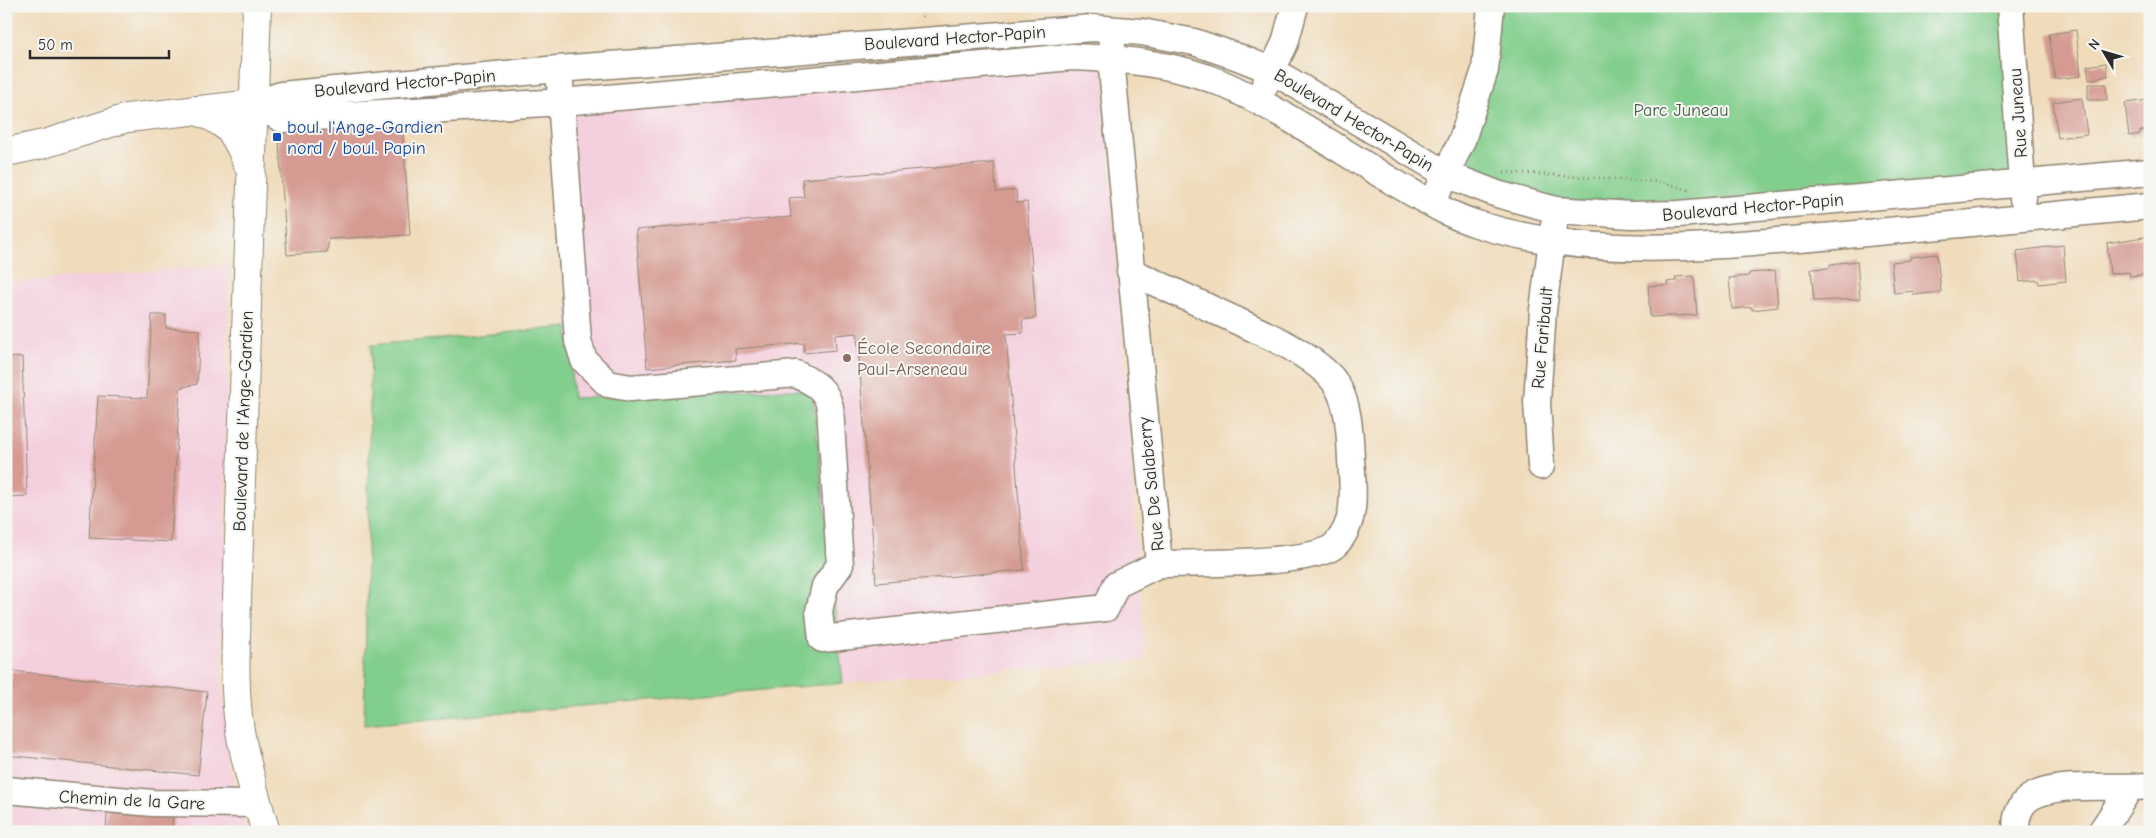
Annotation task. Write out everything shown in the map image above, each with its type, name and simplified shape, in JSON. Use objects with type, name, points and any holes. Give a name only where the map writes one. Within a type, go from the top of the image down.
[{"type":"main road","name":"Boulevard de l'Ange-Gardien","points":[[257,6],[236,675],[240,730],[266,832]]},
{"type":"main road","points":[[192,110],[214,100],[236,85],[244,76],[255,55]]},
{"type":"main road","name":"Boulevard Hector-Papin","points":[[6,152],[44,144],[127,118],[254,104]]},
{"type":"main road","points":[[192,110],[212,116],[230,130],[239,142],[251,172]]},
{"type":"street","points":[[1257,100],[1273,72],[1285,43],[1295,6]]},
{"type":"street","points":[[1432,205],[1462,140],[1485,70],[1491,6]]},
{"type":"street","name":"Rue Juneau","points":[[2010,6],[2024,220]]},
{"type":"street","name":"Boulevard Hector-Papin","points":[[254,104],[281,95],[558,69],[1084,28],[1113,28],[1194,42],[1238,57],[1273,72],[1446,174],[1497,194],[1556,210],[1632,215],[1679,214],[2150,172]]},
{"type":"street","name":"Rue De Salaberry","points":[[1113,28],[1111,59],[1130,271],[1160,564],[1306,558],[1334,546],[1348,525],[1354,505],[1350,442],[1340,390],[1329,374],[1308,358],[1261,332],[1130,271]]},
{"type":"street","name":"Boulevard Hector-Papin","points":[[254,104],[282,119],[562,102],[1062,58],[1111,59],[1178,69],[1218,82],[1257,100],[1432,205],[1479,224],[1551,242],[1641,249],[1709,246],[2024,220],[2150,206]]},
{"type":"street","points":[[558,69],[562,102],[578,341],[584,360],[608,384],[631,388],[796,374],[815,384],[827,394],[830,407],[840,564],[825,586],[820,611],[822,639],[1106,608],[1116,585],[1160,564]]},
{"type":"street","name":"Rue Faribault","points":[[1541,466],[1537,402],[1543,310],[1556,210]]},
{"type":"street","points":[[2017,832],[2015,818],[2023,804],[2036,794],[2069,788],[2140,787]]},
{"type":"street","points":[[2101,832],[2140,787]]},
{"type":"street","name":"Chemin de la Gare","points":[[6,790],[154,803],[258,804]]},
{"type":"path","points":[[1496,171],[1661,182],[1690,191]]},
{"type":"shaded area","name":"École Secondaire Paul-Arseneau","points":[[1102,56],[1145,660],[843,683],[812,389],[573,398],[568,327],[562,102]]},
{"type":"shaded area","points":[[229,265],[222,685],[229,758],[246,832],[6,832],[6,283]]},
{"type":"green space","name":"Parc Juneau","points":[[1491,6],[2010,6],[2023,182],[1631,215],[1446,174]]},
{"type":"green space","points":[[568,327],[573,398],[812,389],[843,683],[364,725],[371,345]]},
{"type":"building","points":[[2076,30],[2081,76],[2055,79],[2049,34]]},
{"type":"building","points":[[2106,63],[2108,76],[2089,80],[2087,66]]},
{"type":"building","points":[[2088,84],[2106,84],[2107,100],[2088,100]]},
{"type":"building","points":[[2082,98],[2087,134],[2058,138],[2053,102]]},
{"type":"building","points":[[2150,100],[2150,130],[2140,131],[2140,134],[2129,136],[2125,103]]},
{"type":"building","points":[[402,121],[410,235],[329,239],[327,252],[287,255],[278,129]]},
{"type":"building","points":[[994,163],[996,192],[1016,190],[1017,203],[1027,202],[1036,318],[1022,320],[1023,333],[1006,334],[1024,570],[876,583],[857,333],[835,335],[836,350],[804,353],[804,343],[735,349],[736,360],[647,368],[636,230],[791,217],[789,198],[804,197],[802,179]]},
{"type":"building","points":[[2150,236],[2150,274],[2130,276],[2129,272],[2110,274],[2107,243]]},
{"type":"building","points":[[2063,245],[2066,281],[2039,284],[2038,280],[2020,282],[2017,251]]},
{"type":"building","points":[[1937,254],[1941,292],[1914,295],[1913,291],[1894,293],[1891,262],[1910,260],[1910,257]]},
{"type":"building","points":[[1857,261],[1860,299],[1814,301],[1811,269],[1830,268],[1830,264]]},
{"type":"building","points":[[1775,271],[1778,307],[1752,310],[1752,307],[1732,309],[1729,278],[1749,276],[1749,273]]},
{"type":"building","points":[[1694,276],[1697,315],[1650,317],[1648,286],[1668,285],[1667,282],[1676,281],[1675,277]]},
{"type":"building","points":[[152,315],[166,315],[166,328],[200,330],[197,384],[180,388],[171,542],[89,538],[98,396],[147,398]]},
{"type":"building","points":[[22,357],[27,496],[6,497],[6,358]]},
{"type":"building","points":[[12,671],[207,692],[198,775],[6,755],[6,725]]},
{"type":"building","points":[[108,801],[174,807],[171,832],[106,832]]},
{"type":"place","name":"boul. l'Ange-Gardien nord / boul. Papin","points":[[277,137]]},
{"type":"place","name":"École Secondaire Paul-Arseneau","points":[[847,358]]}]
